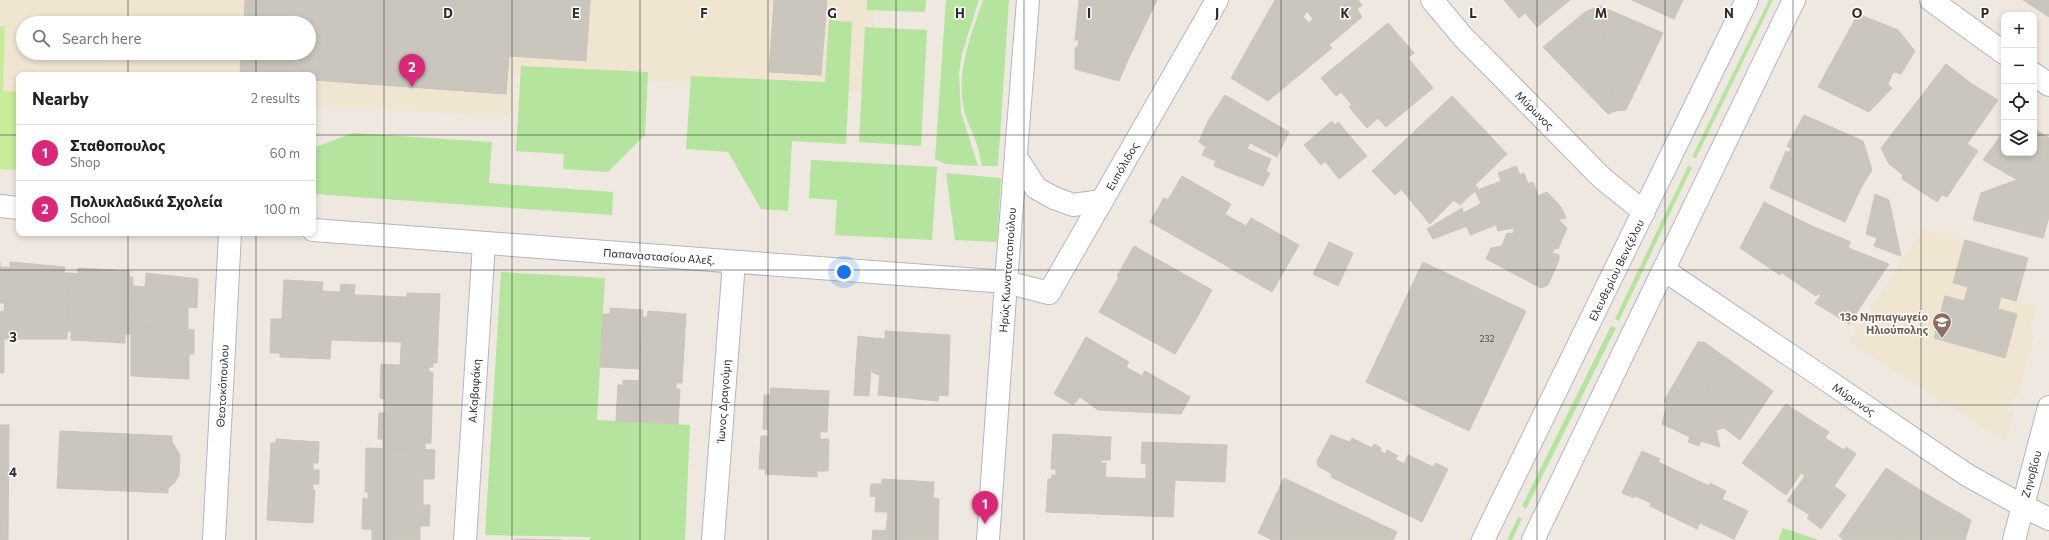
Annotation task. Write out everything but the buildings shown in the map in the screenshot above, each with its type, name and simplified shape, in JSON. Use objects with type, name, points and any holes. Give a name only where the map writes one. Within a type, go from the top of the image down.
[{"type":"street","name":"Ηρώς Κωνσταντοπούλου","points":[[988,540],[1028,0]]},
{"type":"street","name":"Ευπόλιδος","points":[[1006,282],[1049,293],[1217,0]]},
{"type":"street","name":"Μύρωνος","points":[[1432,0],[1463,37],[1602,178],[1644,212]]},
{"type":"street","name":"Ελευθερίου Βενιζέλου","points":[[1483,540],[1747,0]]},
{"type":"street","points":[[1533,540],[1794,0]]},
{"type":"street","points":[[1931,0],[2001,51]]},
{"type":"street","points":[[2037,76],[2049,84]]},
{"type":"street","points":[[1016,157],[1036,188],[1073,205],[1102,201]]},
{"type":"street","points":[[0,206],[16,208]]},
{"type":"street","name":"Παπαναστασίου Αλεξ.","points":[[316,230],[1006,282]]},
{"type":"street","name":"Θεοτοκόπουλου","points":[[214,540],[230,236]]},
{"type":"street","name":"Α.Καβαφάκη","points":[[465,540],[484,243]]},
{"type":"street","name":"Ίωνος Δραγούμη","points":[[713,540],[734,262]]},
{"type":"street","name":"Μύρωνος","points":[[1664,270],[1966,475],[2049,519]]},
{"type":"street","name":"Ζηνοβίου","points":[[2014,540],[2049,407]]},
{"type":"shaded area","points":[[0,0],[876,0],[870,92],[513,74],[510,116],[316,106],[316,72],[16,72],[16,169],[0,168]]},
{"type":"shaded area","name":"13ο Νηπιαγωγείο Ηλιούπολης","points":[[1922,229],[2028,258],[2016,301],[2036,306],[2030,328],[2034,336],[2018,396],[2012,395],[2008,410],[2014,412],[2006,442],[1849,342]]},
{"type":"green space","points":[[867,0],[926,0],[925,12],[867,10]]},
{"type":"green space","points":[[946,0],[979,0],[962,54],[959,73],[961,112],[978,166],[945,164],[935,159]]},
{"type":"green space","points":[[983,0],[1009,0],[998,166],[982,166],[976,141],[965,114],[962,99],[965,56]]},
{"type":"green space","points":[[1769,0],[1773,0],[1696,158],[1692,157]]},
{"type":"green space","points":[[829,20],[852,22],[846,144],[792,141],[788,211],[761,209],[728,152],[686,149],[691,76],[825,82]]},
{"type":"green space","points":[[0,26],[5,26],[3,91],[16,92],[16,170],[0,169]]},
{"type":"green space","points":[[865,27],[927,30],[921,146],[859,142]]},
{"type":"green space","points":[[521,66],[648,72],[645,135],[608,172],[563,169],[564,154],[516,151]]},
{"type":"green space","points":[[353,133],[492,142],[489,183],[613,192],[612,215],[316,194],[316,147]]},
{"type":"green space","points":[[811,160],[937,167],[932,240],[835,235],[837,200],[809,198]]},
{"type":"green space","points":[[1688,166],[1692,167],[1619,321],[1615,319]]},
{"type":"green space","points":[[946,173],[1001,178],[997,242],[955,240]]},
{"type":"green space","points":[[501,272],[605,278],[597,420],[690,425],[685,540],[590,540],[590,537],[485,535]]},
{"type":"green space","points":[[1611,326],[1616,328],[1526,509],[1522,506]]},
{"type":"green space","points":[[1518,517],[1522,519],[1512,540],[1507,540]]},
{"type":"green space","points":[[1783,528],[1819,540],[1778,540]]},
{"type":"place","name":"Πολυκλαδικά Σχολεία","points":[[412,87]]},
{"type":"place","name":"13ο Νηπιαγωγείο Ηλιούπολης","points":[[1942,339]]},
{"type":"place","name":"Σταθοπουλος","points":[[985,524]]}]
